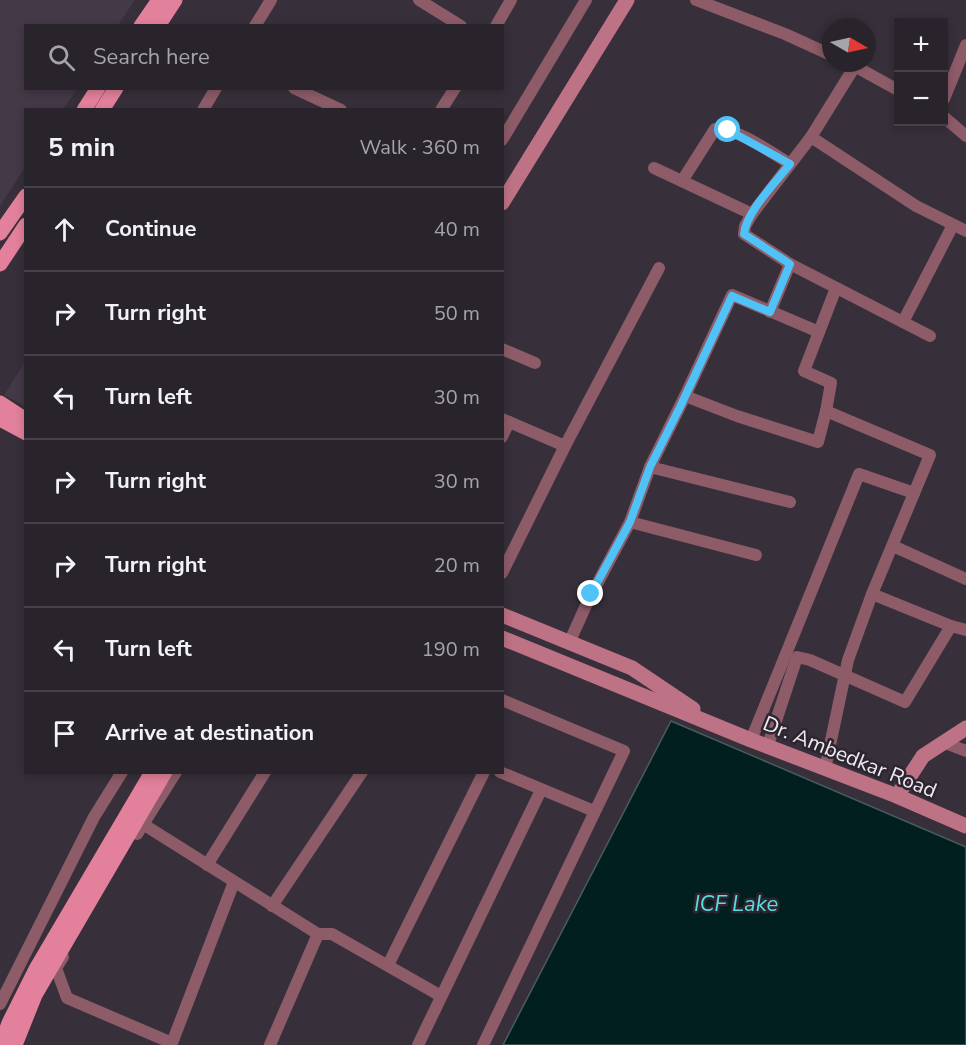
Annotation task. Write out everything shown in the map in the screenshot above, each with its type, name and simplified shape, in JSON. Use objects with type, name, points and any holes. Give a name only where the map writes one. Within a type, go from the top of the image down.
[{"type":"main road","points":[[142,24],[159,0]]},
{"type":"main road","points":[[159,24],[175,0]]},
{"type":"main road","points":[[504,200],[627,0]]},
{"type":"main road","points":[[85,108],[98,90]]},
{"type":"main road","points":[[103,108],[115,90]]},
{"type":"main road","points":[[0,233],[24,199]]},
{"type":"main road","points":[[0,264],[24,228]]},
{"type":"main road","points":[[0,402],[24,419]]},
{"type":"main road","points":[[0,419],[24,432]]},
{"type":"main road","name":"Dr. Ambedkar Road","points":[[504,616],[632,668],[719,726]]},
{"type":"main road","name":"Dr. Ambedkar Road","points":[[504,639],[751,740],[897,796],[966,826]]},
{"type":"main road","points":[[897,796],[923,756],[966,728]]},
{"type":"main road","points":[[15,1045],[35,995],[135,818],[151,774]]},
{"type":"main road","points":[[2,1045],[4,1021],[164,774]]},
{"type":"street","points":[[256,24],[271,0]]},
{"type":"street","points":[[419,0],[458,24]]},
{"type":"street","points":[[497,24],[511,0]]},
{"type":"street","points":[[504,137],[586,0]]},
{"type":"street","points":[[696,0],[785,34],[822,51]]},
{"type":"street","points":[[948,89],[966,45]]},
{"type":"street","points":[[847,72],[811,136],[752,214],[745,226],[744,234],[790,264],[930,336]]},
{"type":"street","points":[[866,72],[894,88]]},
{"type":"street","points":[[204,108],[215,90]]},
{"type":"street","points":[[298,90],[337,108]]},
{"type":"street","points":[[442,108],[454,90]]},
{"type":"street","points":[[948,120],[966,136]]},
{"type":"street","points":[[682,181],[715,129],[721,128],[790,164]]},
{"type":"street","points":[[811,136],[916,206],[966,231]]},
{"type":"street","points":[[654,168],[752,214]]},
{"type":"street","points":[[903,322],[953,225]]},
{"type":"street","points":[[770,312],[790,264]]},
{"type":"street","points":[[504,569],[564,446],[659,268]]},
{"type":"street","points":[[685,396],[737,416],[818,442],[831,383],[804,371],[836,288]]},
{"type":"street","points":[[569,643],[588,601],[630,522],[650,467],[732,296],[819,332]]},
{"type":"street","points":[[504,350],[535,363]]},
{"type":"street","points":[[825,769],[848,660],[872,594],[930,455],[826,411]]},
{"type":"street","points":[[506,421],[564,446]]},
{"type":"street","points":[[650,467],[790,502]]},
{"type":"street","points":[[751,740],[859,474],[914,493]]},
{"type":"street","points":[[630,522],[756,555]]},
{"type":"street","points":[[893,546],[966,579]]},
{"type":"street","points":[[872,594],[966,630]]},
{"type":"street","points":[[768,745],[797,657],[845,675],[905,702],[951,626]]},
{"type":"street","points":[[483,1045],[624,751],[504,701]]},
{"type":"street","points":[[945,743],[966,751]]},
{"type":"street","points":[[0,1004],[94,817],[121,774]]},
{"type":"street","points":[[174,774],[135,818],[57,968],[67,998],[174,1044],[234,882]]},
{"type":"street","points":[[207,865],[264,774]]},
{"type":"street","points":[[272,906],[361,774]]},
{"type":"street","points":[[388,964],[483,774]]},
{"type":"street","points":[[504,774],[594,811]]},
{"type":"street","points":[[418,1045],[541,790]]},
{"type":"street","points":[[135,818],[318,934],[332,934],[441,996]]},
{"type":"street","points":[[270,1045],[318,934]]},
{"type":"shaded area","points":[[0,0],[135,0],[119,24],[24,24],[24,90],[76,90],[64,108],[24,108],[24,169],[0,206]]},
{"type":"shaded area","points":[[24,364],[24,405],[4,395]]},
{"type":"water","name":"ICF Lake","points":[[671,721],[966,847],[966,1045],[503,1045]]},
{"type":"route","points":[[591,594],[630,522],[650,467],[732,296],[770,312],[790,264],[744,234],[745,226],[752,214],[790,164],[728,130]]}]
